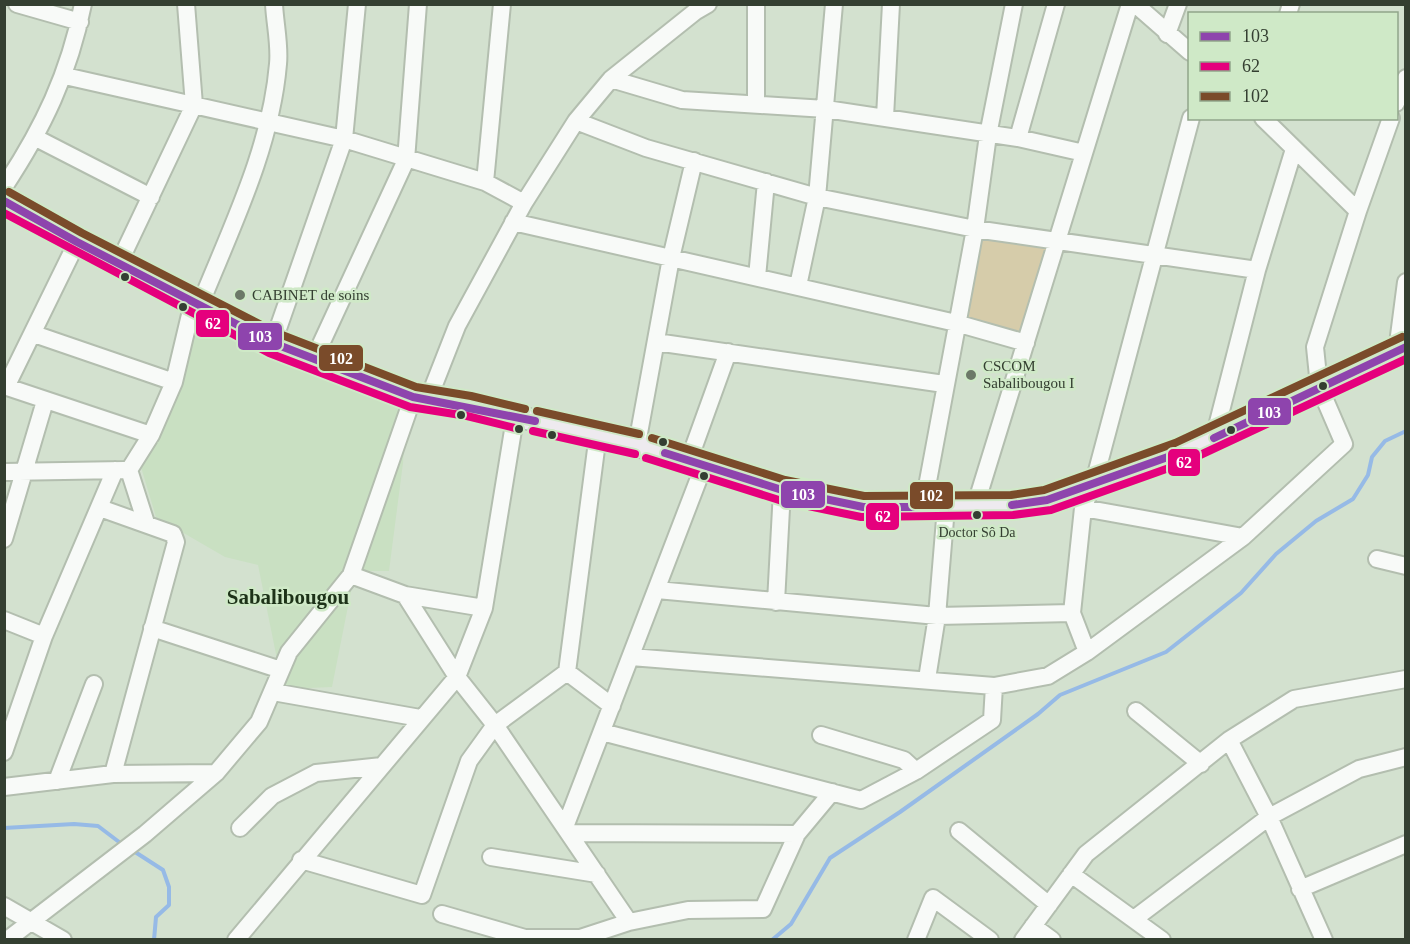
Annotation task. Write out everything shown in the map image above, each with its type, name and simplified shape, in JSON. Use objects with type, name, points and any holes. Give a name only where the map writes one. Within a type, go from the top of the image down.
[{"type":"main road","points":[[4,201],[77,242],[273,343],[420,399],[469,406],[515,418],[598,434],[782,490],[863,507],[975,507],[1047,500],[1179,453],[1401,349]]},
{"type":"street","points":[[18,4],[80,22]]},
{"type":"street","points":[[4,187],[36,138],[65,76],[83,4]]},
{"type":"street","points":[[119,263],[194,105],[186,4]]},
{"type":"street","points":[[5,748],[44,636],[99,508],[122,470],[151,435],[174,382],[196,304],[235,220],[269,121],[278,63],[274,4]]},
{"type":"street","points":[[273,343],[344,139],[357,4]]},
{"type":"street","points":[[485,182],[502,4]]},
{"type":"street","points":[[678,4],[702,8]]},
{"type":"street","points":[[756,4],[756,104]]},
{"type":"street","points":[[798,286],[817,197],[834,4]]},
{"type":"street","points":[[885,117],[891,4]]},
{"type":"street","points":[[923,508],[944,384],[975,229],[988,135],[1014,4]]},
{"type":"street","points":[[1018,138],[1056,4]]},
{"type":"street","points":[[975,507],[1132,4],[1188,50]]},
{"type":"street","points":[[1167,34],[1178,4]]},
{"type":"street","points":[[314,359],[406,160],[416,5]]},
{"type":"street","points":[[7,939],[145,834],[216,773],[259,723],[289,652],[351,575],[420,399],[524,203],[576,121],[612,79],[702,8]]},
{"type":"street","points":[[65,76],[344,139],[406,160],[485,182],[524,203]]},
{"type":"street","points":[[1398,98],[1406,78]]},
{"type":"street","points":[[612,79],[682,100],[826,109],[1018,138],[1084,153]]},
{"type":"street","points":[[1087,652],[1072,613],[1083,508],[1094,482],[1152,256],[1190,120]]},
{"type":"street","points":[[1265,120],[1358,212]]},
{"type":"street","points":[[631,657],[994,686],[1048,676],[1087,652],[1243,537],[1344,444],[1319,386],[1315,347],[1390,120]]},
{"type":"street","points":[[576,121],[646,148],[817,197],[975,229],[1257,270]]},
{"type":"street","points":[[36,138],[151,197]]},
{"type":"street","points":[[1214,438],[1257,270],[1294,149]]},
{"type":"street","points":[[637,444],[671,258],[694,161]]},
{"type":"street","points":[[757,277],[766,182]]},
{"type":"street","points":[[513,222],[956,323],[1026,343]]},
{"type":"street","points":[[77,242],[34,334],[5,387],[151,435]]},
{"type":"street","points":[[1401,349],[1406,282]]},
{"type":"street","points":[[34,334],[174,382]]},
{"type":"street","points":[[656,342],[944,384]]},
{"type":"street","points":[[567,830],[657,590],[697,463],[728,352]]},
{"type":"street","points":[[4,539],[45,401]]},
{"type":"street","points":[[236,939],[420,718],[457,677],[484,608],[515,418]]},
{"type":"street","points":[[301,860],[422,895],[469,761],[495,725],[567,672],[598,434]]},
{"type":"street","points":[[4,472],[122,470]]},
{"type":"street","points":[[122,470],[146,523]]},
{"type":"street","points":[[776,602],[782,490]]},
{"type":"street","points":[[927,679],[937,616],[946,507]]},
{"type":"street","points":[[99,508],[173,534],[177,542],[113,774]]},
{"type":"street","points":[[1083,508],[1243,537]]},
{"type":"street","points":[[1377,559],[1406,566]]},
{"type":"street","points":[[351,575],[405,595],[484,608]]},
{"type":"street","points":[[657,590],[937,616],[1072,613]]},
{"type":"street","points":[[405,595],[457,677],[495,725],[629,922]]},
{"type":"street","points":[[4,620],[44,636]]},
{"type":"street","points":[[152,628],[281,670]]},
{"type":"street","points":[[567,672],[612,706]]},
{"type":"street","points":[[1052,939],[1028,933],[1086,854],[1229,740],[1294,699],[1406,679]]},
{"type":"street","points":[[57,781],[94,684]]},
{"type":"street","points":[[602,732],[861,800],[916,771],[992,720],[994,686]]},
{"type":"street","points":[[273,692],[420,718]]},
{"type":"street","points":[[1136,711],[1201,764]]},
{"type":"street","points":[[822,735],[904,760],[916,771]]},
{"type":"street","points":[[1229,740],[1269,817],[1324,939]]},
{"type":"street","points":[[1134,919],[1269,817],[1359,769],[1406,757]]},
{"type":"street","points":[[240,828],[272,796],[316,773],[382,766]]},
{"type":"street","points":[[4,787],[113,774],[216,773]]},
{"type":"street","points":[[442,914],[525,938],[580,938],[629,922],[688,910],[763,909],[796,834],[832,792]]},
{"type":"street","points":[[567,830],[796,834]]},
{"type":"street","points":[[959,831],[1049,905]]},
{"type":"street","points":[[1300,889],[1406,844]]},
{"type":"street","points":[[491,857],[597,874]]},
{"type":"street","points":[[1071,874],[1162,939]]},
{"type":"street","points":[[916,939],[933,898],[990,939]]},
{"type":"street","points":[[4,906],[63,939]]},
{"type":"shaded area","points":[[986,227],[1048,244],[1021,344],[959,327]]},
{"type":"shaded area","points":[[199,311],[313,374],[370,394],[407,402],[403,463],[389,571],[355,571],[332,687],[283,689],[258,565],[225,557],[156,517],[141,467],[151,452],[173,396]]},
{"type":"waterway","points":[[772,940],[791,924],[830,858],[900,812],[1038,714],[1060,695],[1166,652],[1241,593],[1276,554],[1316,521],[1353,499],[1368,475],[1372,457],[1385,441],[1406,431]]},
{"type":"waterway","points":[[4,828],[74,824],[98,826],[123,845]]},
{"type":"waterway","points":[[132,850],[163,870],[169,887],[169,905],[156,917],[154,940]]},
{"type":"transit line","name":"102","points":[[9,192],[82,233],[277,333],[416,387],[471,396],[525,409]]},
{"type":"transit line","name":"103","points":[[4,201],[77,242],[273,343],[413,397],[535,421]]},
{"type":"transit line","name":"62","points":[[4,213],[269,353],[410,407],[467,416],[519,429]]},
{"type":"transit line","name":"102","points":[[652,438],[785,480],[864,496],[1011,495],[1044,490],[1175,443],[1402,337]]},
{"type":"transit line","name":"103","points":[[1214,438],[1406,347]]},
{"type":"transit line","name":"62","points":[[646,458],[779,500],[861,517],[1013,515],[1051,510],[1183,463],[1406,359]]},
{"type":"transit line","name":"102","points":[[537,411],[639,434]]},
{"type":"transit line","name":"62","points":[[533,431],[635,454]]},
{"type":"transit line","name":"103","points":[[665,453],[782,490],[863,507],[946,507]]},
{"type":"transit line","name":"103","points":[[1012,505],[1047,500],[1179,453]]},
{"type":"place","name":"CABINET de soins","points":[[240,295]]},
{"type":"place","name":"CSCOM Sabalibougou I","points":[[971,375]]},
{"type":"place","name":"Doctor Sô Da","points":[[977,515]]},
{"type":"district","name":"Sabalibougou","points":[[288,597]]}]
